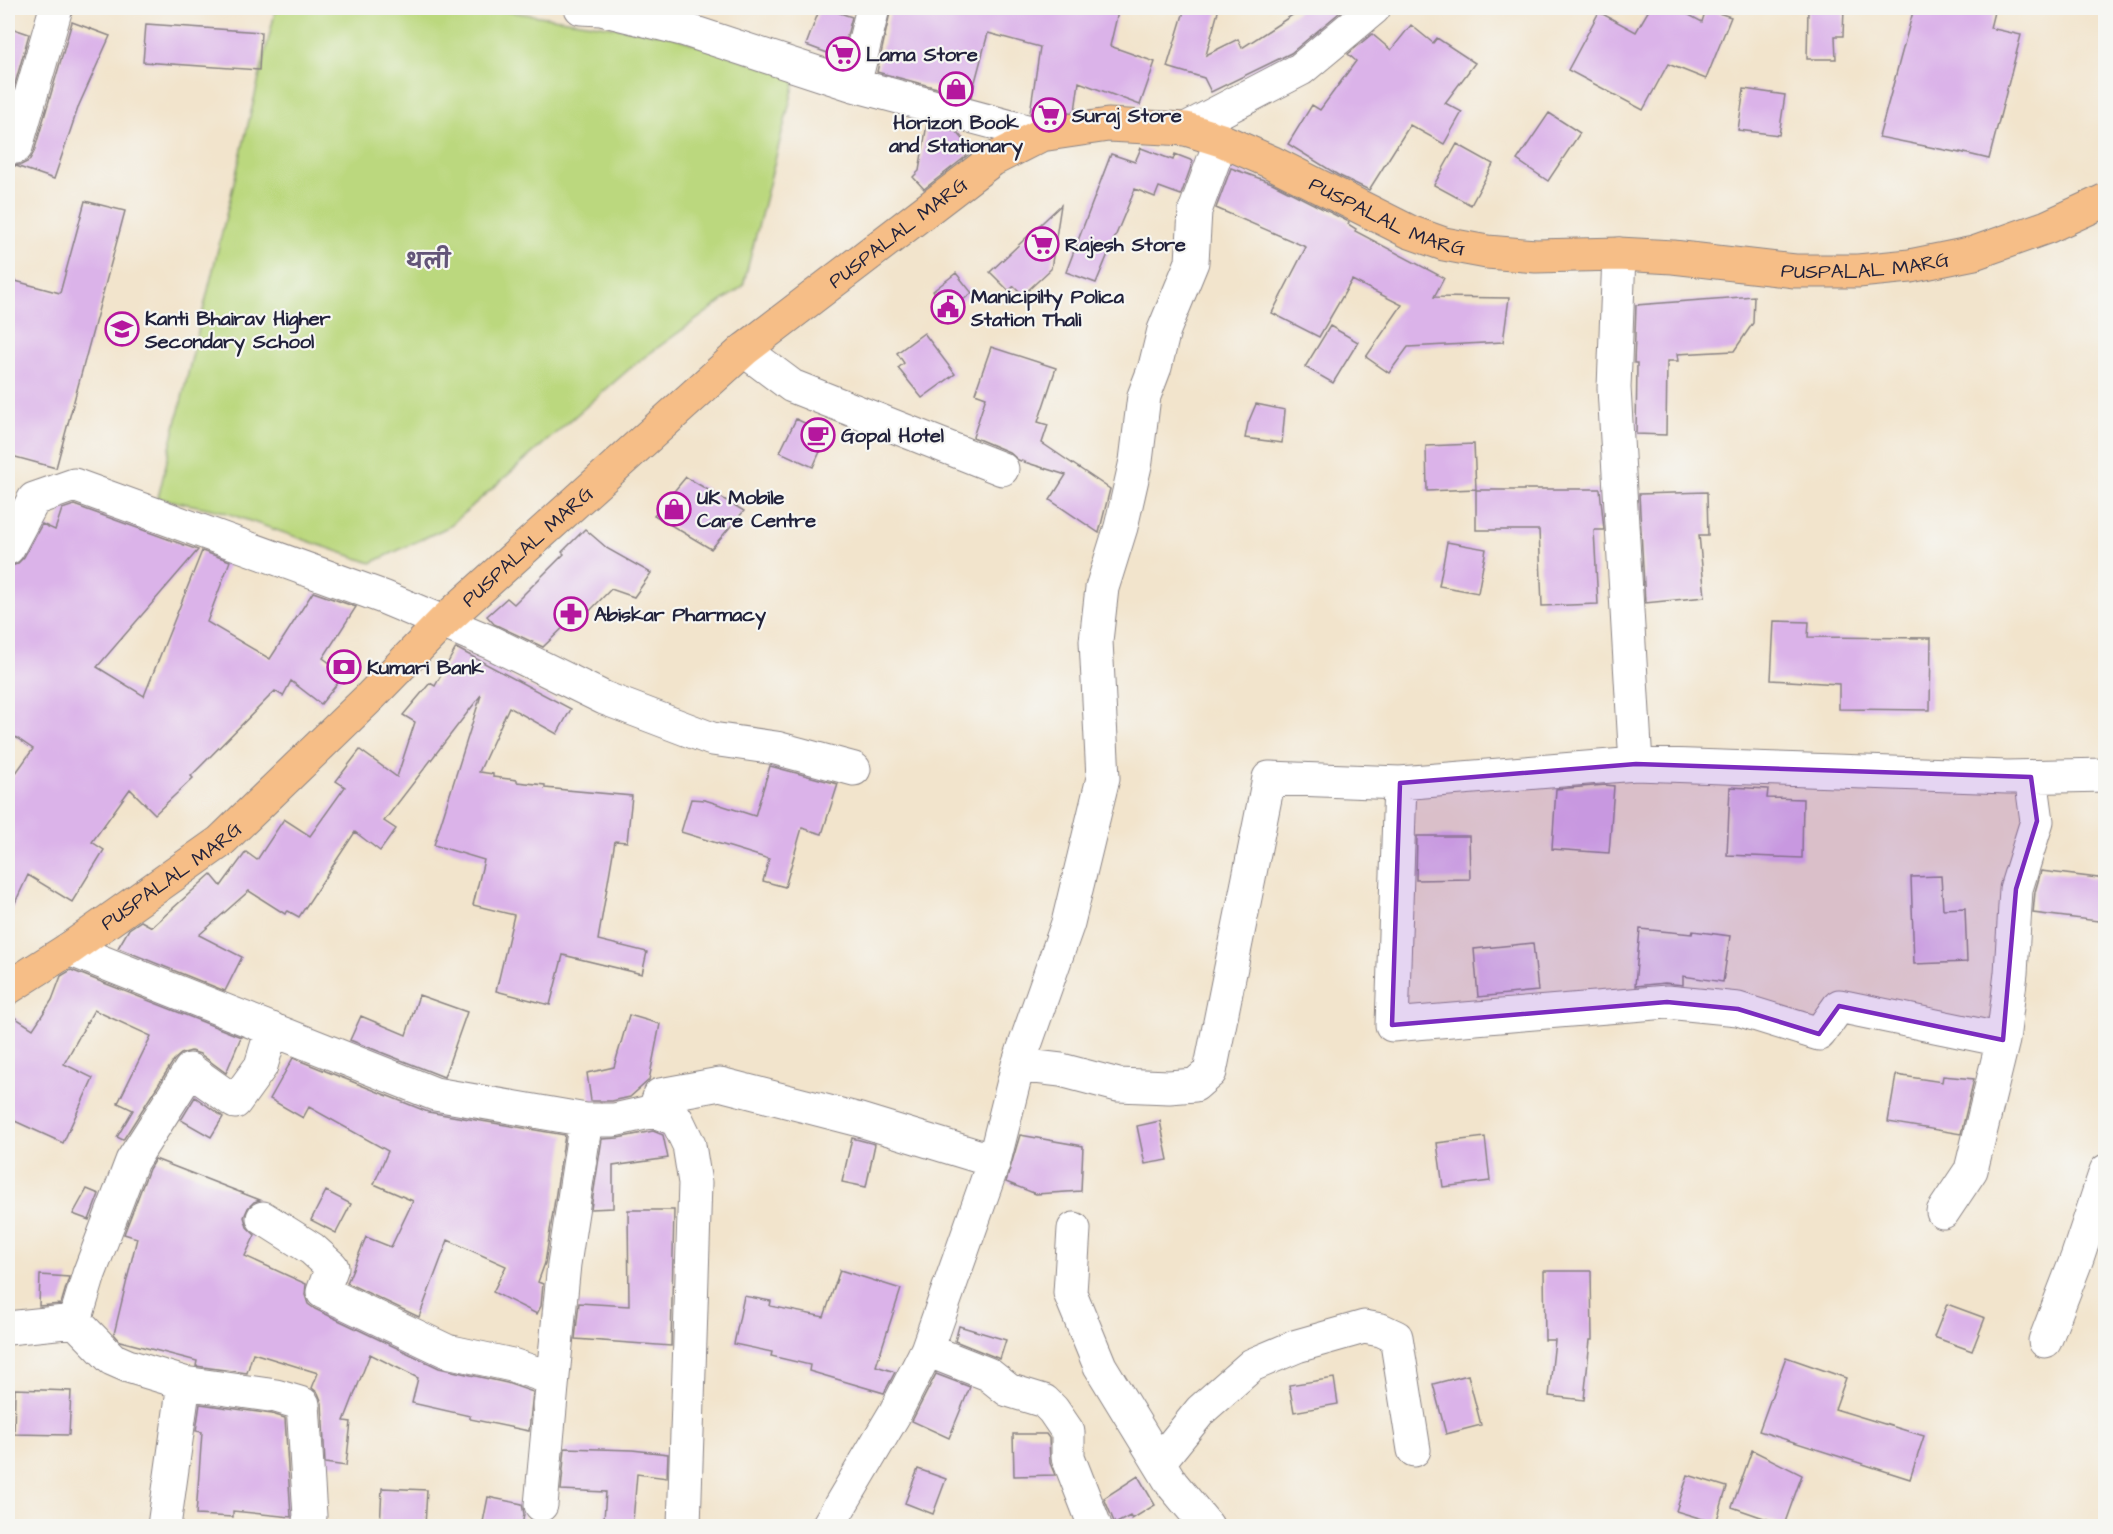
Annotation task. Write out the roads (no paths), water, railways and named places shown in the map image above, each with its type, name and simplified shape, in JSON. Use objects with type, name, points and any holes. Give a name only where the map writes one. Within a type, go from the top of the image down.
[{"type":"main road","name":"PUSPALAL MARG","points":[[8,988],[69,949],[220,842],[368,699],[442,622],[744,350],[992,160],[1041,135],[1108,125],[1186,129],[1221,140],[1271,162],[1410,232],[1444,244],[1486,252],[1536,256],[1619,254],[1673,257],[1795,271],[1858,271],[1910,266],[1974,253],[2105,203]]},
{"type":"street","points":[[16,147],[56,8]]},
{"type":"street","points":[[581,8],[688,19],[854,85],[1041,135]]},
{"type":"street","points":[[854,85],[873,8]]},
{"type":"street","points":[[1186,129],[1301,69],[1374,8]]},
{"type":"street","points":[[828,1527],[895,1413],[927,1350],[994,1161],[1018,1065],[1068,923],[1104,778],[1096,641],[1102,588],[1121,527],[1136,461],[1144,396],[1155,367],[1164,330],[1192,262],[1195,211],[1221,140]]},
{"type":"street","points":[[1619,254],[1614,388],[1636,764]]},
{"type":"street","points":[[744,350],[792,386],[1002,469]]},
{"type":"street","points":[[8,548],[34,499],[74,486],[372,593],[489,642],[604,698],[712,740],[776,748],[854,769]]},
{"type":"street","points":[[1018,1065],[1061,1070],[1118,1085],[1169,1088],[1195,1085],[1210,1072],[1269,778],[1400,783],[1636,764],[2031,777],[2106,775]]},
{"type":"street","points":[[1943,1212],[1971,1170],[2003,1040],[2012,973],[2016,889],[2037,821],[2031,777]]},
{"type":"street","points":[[1400,783],[1392,1025],[1667,1002],[1738,1008],[1819,1034],[1839,1006],[2003,1040]]},
{"type":"street","points":[[69,949],[435,1094],[586,1120],[614,1120],[654,1111],[676,1120],[689,1145],[695,1183],[684,1527]]},
{"type":"street","points":[[75,1321],[89,1274],[132,1161],[190,1070],[235,1102],[261,1066],[273,1029]]},
{"type":"street","points":[[654,1111],[660,1095],[720,1084],[861,1120],[994,1161]]},
{"type":"street","points":[[542,1505],[564,1264],[586,1120]]},
{"type":"street","points":[[2045,1341],[2077,1258],[2106,1171]]},
{"type":"street","points":[[263,1218],[312,1249],[332,1267],[324,1292],[447,1351],[553,1376]]},
{"type":"street","points":[[1074,1229],[1070,1293],[1100,1366],[1172,1484],[1207,1527]]},
{"type":"street","points":[[8,1328],[75,1321]]},
{"type":"street","points":[[75,1321],[112,1359],[184,1383],[276,1396],[303,1404],[310,1516],[308,1527]]},
{"type":"street","points":[[1159,1462],[1202,1410],[1252,1365],[1297,1346],[1364,1327],[1381,1330],[1396,1337],[1414,1450]]},
{"type":"street","points":[[927,1350],[988,1374],[1008,1390],[1044,1401],[1053,1410],[1068,1432],[1068,1457],[1095,1527]]},
{"type":"street","points":[[164,1527],[184,1383]]},
{"type":"place","name":"Lama Store","points":[[843,54]]},
{"type":"place","name":"Horizon Book and Stationary","points":[[956,89]]},
{"type":"place","name":"Suraj Store","points":[[1049,115]]},
{"type":"place","name":"Rajesh Store","points":[[1042,244]]},
{"type":"place","name":"Manicipilty Polica Station Thali","points":[[948,307]]},
{"type":"place","name":"Kanti Bhairav Higher Secondary School","points":[[122,329]]},
{"type":"place","name":"Gopal Hotel","points":[[818,435]]},
{"type":"place","name":"UK Mobile Care Centre","points":[[674,509]]},
{"type":"place","name":"Abiskar Pharmacy","points":[[571,614]]},
{"type":"place","name":"Kumari Bank","points":[[344,667]]},
{"type":"district","name":"थली","points":[[428,261]]}]
